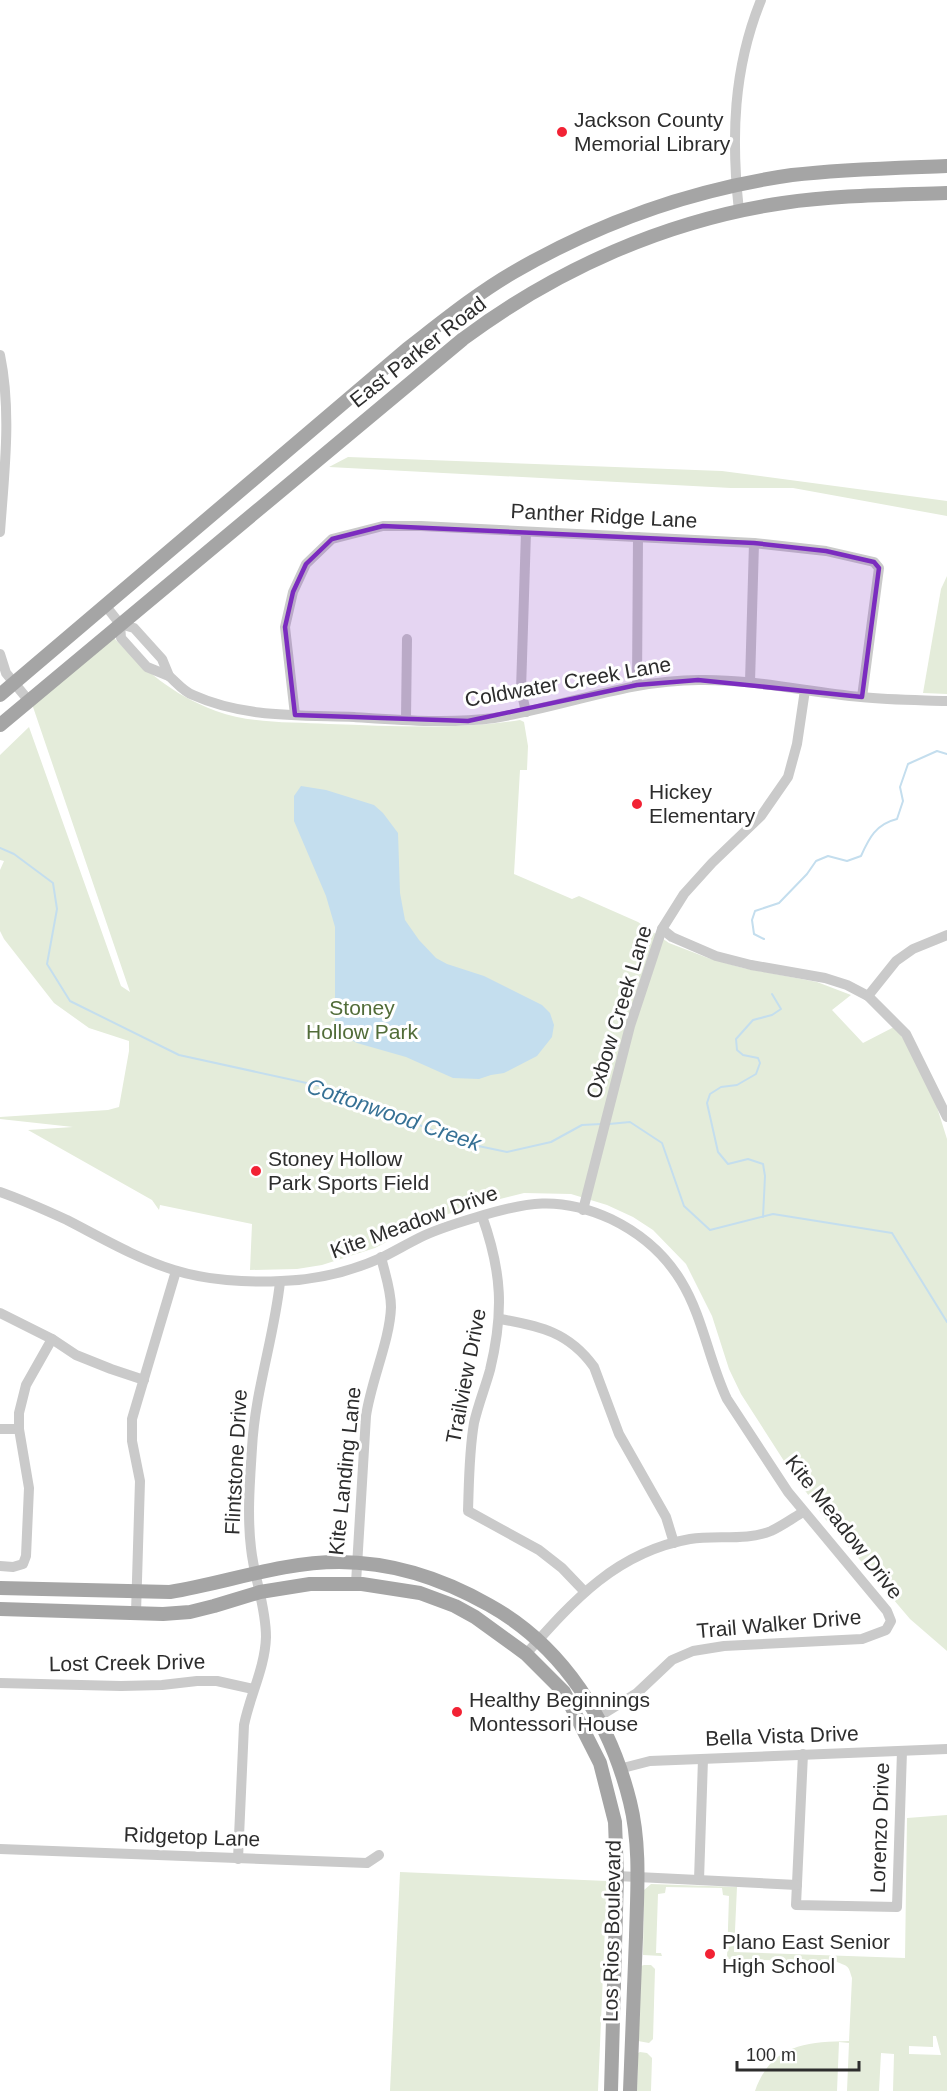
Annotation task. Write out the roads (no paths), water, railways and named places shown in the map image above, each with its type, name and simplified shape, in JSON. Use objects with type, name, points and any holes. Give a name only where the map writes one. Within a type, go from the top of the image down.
[{"type":"main road","name":"East Parker Road","points":[[0,695],[438,324],[514,272],[572,241],[622,219],[674,201],[736,185],[814,173],[947,166]]},
{"type":"main road","name":"East Parker Road","points":[[0,725],[463,339],[540,288],[581,266],[641,241],[689,224],[739,211],[781,203],[829,198],[947,193]]},
{"type":"main road","name":"Los Rios Boulevard","points":[[0,1588],[136,1592],[178,1590],[308,1563],[372,1564],[433,1579],[468,1593],[510,1617],[539,1640],[574,1679],[598,1718],[619,1768],[630,1803],[638,1876],[630,2091]]},
{"type":"main road","name":"Los Rios Boulevard","points":[[0,1609],[163,1614],[190,1612],[261,1592],[310,1584],[356,1583],[420,1593],[454,1606],[475,1617],[526,1654],[564,1692],[600,1763],[615,1822],[617,1876],[611,2091]]},
{"type":"street","points":[[739,211],[734,143],[737,84],[744,48],[761,0]]},
{"type":"street","points":[[0,355],[5,381],[6,418],[0,532]]},
{"type":"street","name":"Panther Ridge Lane","points":[[295,715],[285,627],[292,591],[306,564],[332,539],[383,526],[754,543],[826,551],[874,562],[879,568],[862,697]]},
{"type":"street","points":[[526,532],[521,690],[526,712]]},
{"type":"street","points":[[637,685],[638,537]]},
{"type":"street","points":[[750,682],[754,543]]},
{"type":"street","name":"Coldwater Creek Lane","points":[[105,605],[120,624],[121,638],[147,667],[169,676],[190,694],[217,704],[259,714],[468,721],[526,712],[637,685],[698,680],[750,682],[862,697],[947,701]]},
{"type":"street","name":"Coldwater Creek Lane","points":[[120,624],[134,628],[162,659],[169,676]]},
{"type":"street","points":[[406,719],[407,639]]},
{"type":"street","points":[[0,654],[4,669],[28,701]]},
{"type":"street","name":"Oxbow Creek Lane","points":[[583,1210],[630,1026],[662,929],[684,894],[712,863],[761,816],[788,777],[797,744],[805,690]]},
{"type":"street","points":[[662,929],[672,938],[716,956],[751,965],[825,978],[847,985],[868,996],[906,1034],[947,1117]]},
{"type":"street","points":[[868,996],[896,961],[913,949],[947,935]]},
{"type":"street","name":"Kite Meadow Drive","points":[[0,1192],[37,1206],[149,1262],[176,1271],[237,1281],[279,1282],[329,1274],[381,1257],[429,1233],[502,1209],[531,1203],[559,1204],[602,1215],[631,1230],[656,1248],[673,1268],[696,1311],[716,1374],[727,1399],[803,1512],[887,1611],[891,1621]]},
{"type":"street","name":"Trailview Drive","points":[[482,1216],[497,1269],[500,1319],[489,1372],[474,1424],[468,1511],[539,1550],[562,1568],[584,1591]]},
{"type":"street","name":"Kite Landing Lane","points":[[356,1583],[366,1416],[369,1396],[390,1321],[390,1292],[381,1257]]},
{"type":"street","points":[[136,1613],[140,1480],[132,1441],[132,1419],[176,1271]]},
{"type":"street","name":"Flintstone Drive","points":[[238,1858],[244,1725],[262,1665],[266,1639],[265,1617],[261,1592],[254,1573],[249,1531],[252,1445],[260,1383],[277,1311],[279,1282]]},
{"type":"street","points":[[0,1313],[52,1339],[76,1354],[144,1380]]},
{"type":"street","points":[[500,1319],[536,1325],[558,1335],[588,1359],[594,1367],[620,1434],[666,1517],[674,1543]]},
{"type":"street","points":[[0,1566],[23,1564],[26,1556],[29,1488],[19,1429],[19,1413],[26,1385],[52,1339]]},
{"type":"street","points":[[0,1429],[19,1429]]},
{"type":"street","points":[[526,1654],[584,1591],[626,1562],[674,1543],[708,1537],[760,1534],[779,1527],[803,1512]]},
{"type":"street","name":"Trail Walker Drive","points":[[582,1727],[637,1693],[672,1660],[693,1651],[715,1646],[861,1639],[886,1630],[891,1621]]},
{"type":"street","name":"Lost Creek Drive","points":[[0,1683],[121,1686],[217,1681],[253,1689]]},
{"type":"street","name":"Bella Vista Drive","points":[[619,1768],[650,1761],[947,1749]]},
{"type":"street","name":"Lorenzo Drive","points":[[797,1885],[796,1905],[897,1907],[902,1751]]},
{"type":"street","points":[[617,1876],[797,1885],[803,1754]]},
{"type":"street","points":[[699,1880],[703,1759]]},
{"type":"street","name":"Ridgetop Lane","points":[[0,1849],[367,1863],[379,1855]]},
{"type":"water","points":[[301,786],[326,790],[374,805],[383,813],[398,833],[400,893],[405,920],[436,958],[484,976],[542,1005],[550,1013],[554,1025],[552,1037],[537,1056],[504,1073],[479,1079],[453,1078],[406,1057],[357,1043],[345,1037],[335,1027],[335,927],[326,896],[294,821],[294,796]]},
{"type":"waterway","points":[[764,939],[754,934],[752,920],[755,911],[779,903],[807,874],[816,861],[828,856],[847,861],[861,856],[878,828],[897,819],[903,801],[900,787],[908,764],[937,751],[947,754]]},
{"type":"waterway","name":"Cottonwood Creek","points":[[0,848],[14,854],[53,883],[57,909],[47,964],[70,1001],[179,1055],[325,1087],[464,1143],[507,1152],[551,1142],[582,1125],[601,1124]]},
{"type":"waterway","points":[[763,1217],[765,1176],[763,1164],[748,1159],[728,1164],[718,1152],[707,1103],[710,1094],[721,1087],[737,1085],[756,1074],[760,1063],[758,1058],[743,1055],[737,1050],[736,1039],[753,1020],[772,1015],[781,1009],[772,994]]},
{"type":"waterway","name":"Cottonwood Creek","points":[[609,1124],[630,1122],[662,1143],[684,1206],[710,1230],[773,1214],[892,1233],[947,1322]]},
{"type":"place","name":"Jackson County Memorial Library","points":[[562,132]]},
{"type":"place","name":"Hickey Elementary","points":[[637,804]]},
{"type":"place","name":"Stoney Hollow Park Sports Field","points":[[256,1171]]},
{"type":"place","name":"Healthy Beginnings Montessori House","points":[[457,1712]]},
{"type":"place","name":"Plano East Senior High School","points":[[710,1954]]},
{"type":"park label","name":"Stoney Hollow Park","points":[[362,1020]]}]
